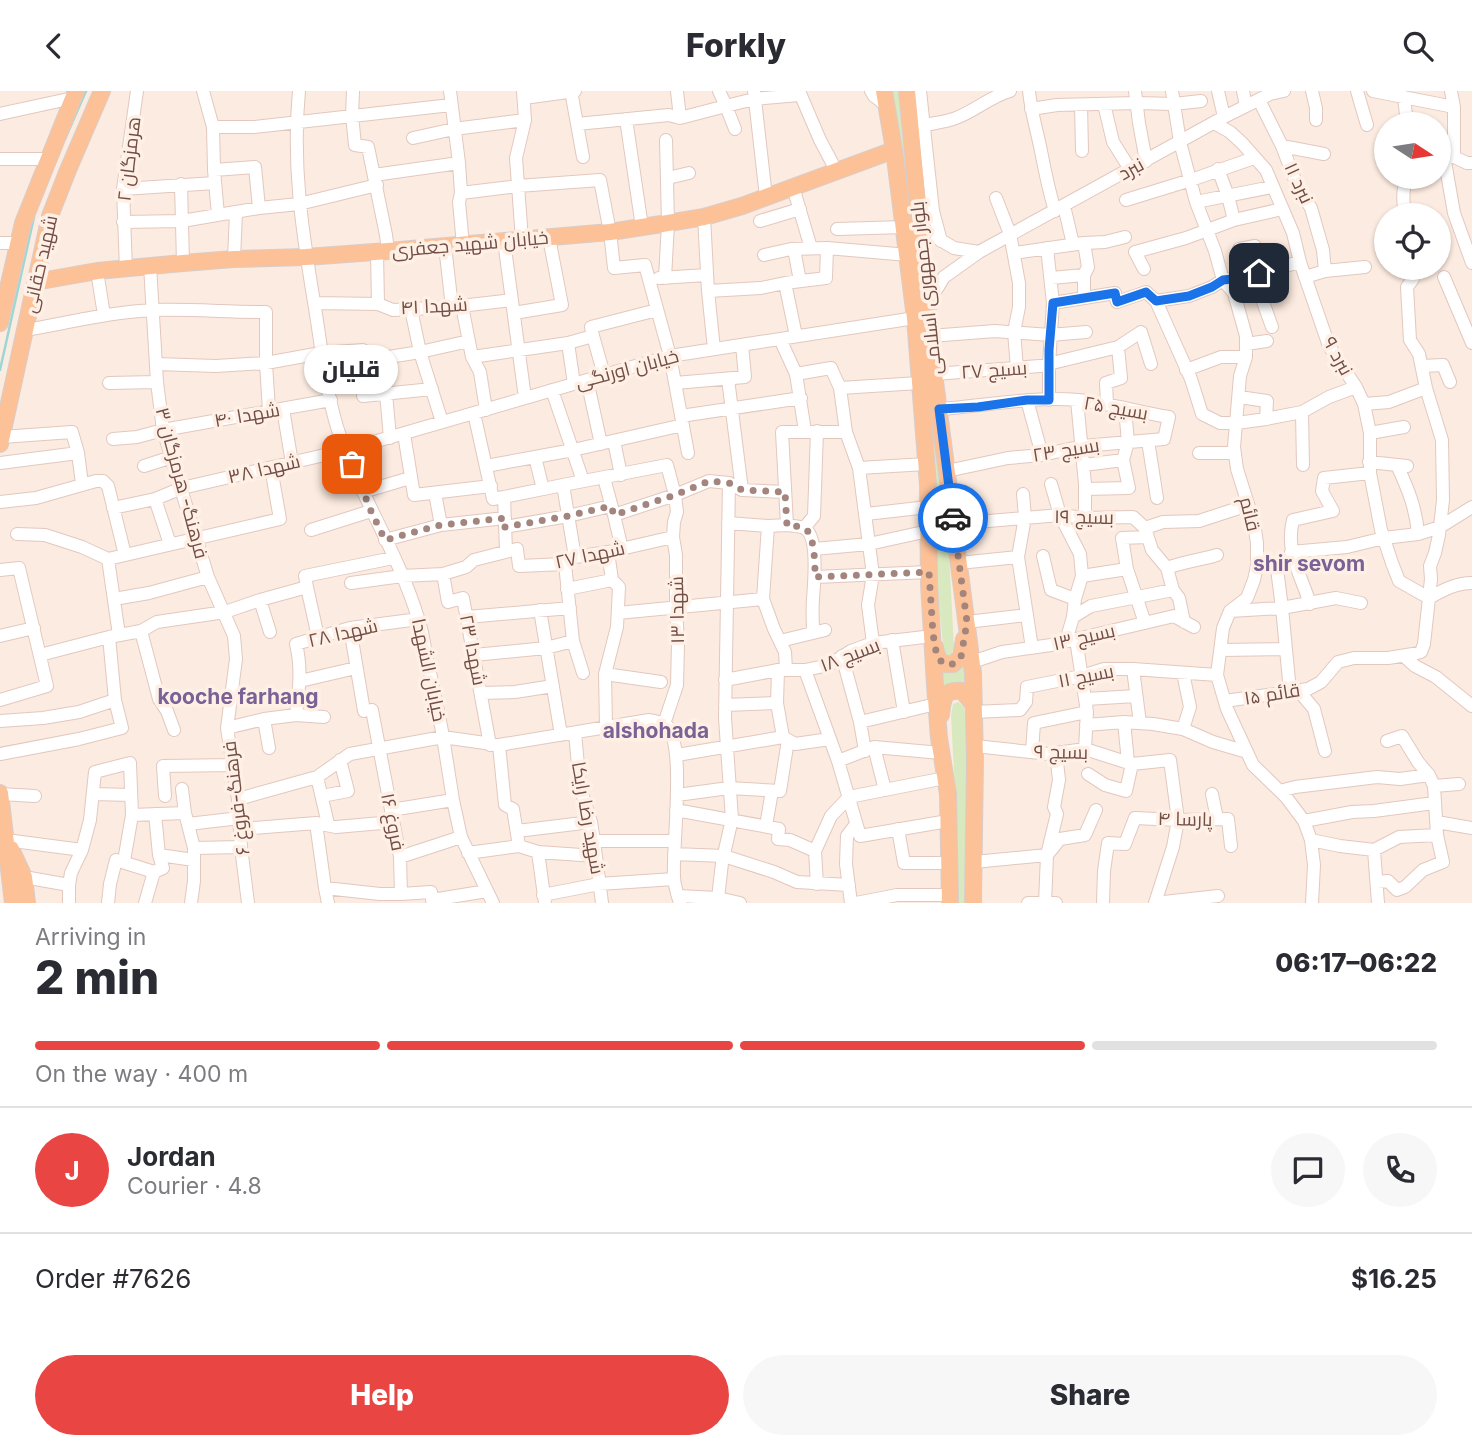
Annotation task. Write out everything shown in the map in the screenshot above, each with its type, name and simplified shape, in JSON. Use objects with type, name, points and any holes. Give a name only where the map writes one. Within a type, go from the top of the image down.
[{"type":"main road","name":"شهید حقانی","points":[[1,440],[50,216],[102,91]]},
{"type":"main road","name":"بلوار جمهوری اسلامی","points":[[907,91],[918,127],[913,227],[908,255],[926,464],[936,704],[948,794],[950,899]]},
{"type":"main road","name":"شهید حقانی","points":[[0,323],[5,280],[71,94]]},
{"type":"main road","name":"بلوار جمهوری اسلامی","points":[[885,99],[927,305],[972,662],[975,745],[973,903]]},
{"type":"main road","name":"خیابان شهید جعفری","points":[[35,282],[97,271],[234,258],[382,252],[610,232],[704,217],[894,150]]},
{"type":"main road","points":[[933,635],[937,657],[944,664],[953,664],[961,657],[967,622]]},
{"type":"main road","points":[[940,745],[946,694],[952,690],[962,691],[974,708]]},
{"type":"main road","points":[[0,794],[13,903]]},
{"type":"main road","points":[[7,847],[24,877],[27,903]]},
{"type":"street","name":"هرمزگان ۲","points":[[126,270],[123,189],[137,91]]},
{"type":"street","points":[[204,91],[213,127],[218,215]]},
{"type":"street","name":"خیابان الشهدا","points":[[299,91],[296,122],[299,204],[321,353],[337,427],[419,619],[443,737],[495,745],[649,720],[664,724]]},
{"type":"street","points":[[353,91],[355,145],[368,147],[386,235],[378,304]]},
{"type":"street","points":[[450,91],[459,163],[463,245]]},
{"type":"street","points":[[522,240],[516,158],[525,120],[524,95],[572,91],[583,157]]},
{"type":"street","points":[[677,91],[680,118]]},
{"type":"street","points":[[719,91],[735,129]]},
{"type":"street","points":[[871,91],[874,96],[885,99]]},
{"type":"street","points":[[920,91],[918,127],[933,211],[942,241]]},
{"type":"street","points":[[918,127],[954,119],[980,107],[992,95],[1010,91]]},
{"type":"street","points":[[1030,91],[1031,109],[1046,182],[1079,244],[1088,267],[1084,275],[1084,297]]},
{"type":"street","points":[[1094,91],[1113,142],[1130,169]]},
{"type":"street","points":[[1218,91],[1219,120]]},
{"type":"street","points":[[1243,91],[1246,106]]},
{"type":"street","name":"نبرد","points":[[927,305],[944,277],[978,252],[1219,120],[1270,94],[1284,91]]},
{"type":"street","points":[[1312,91],[1317,109],[1316,120]]},
{"type":"street","points":[[1357,91],[1367,125]]},
{"type":"street","points":[[1373,91],[1454,107]]},
{"type":"street","points":[[1451,91],[1454,107],[1451,126]]},
{"type":"street","points":[[577,124],[669,115],[680,118],[726,106],[754,95],[799,93],[837,172]]},
{"type":"street","points":[[0,126],[0,114],[71,94]]},
{"type":"street","points":[[754,95],[766,197]]},
{"type":"street","points":[[1031,109],[1056,105],[1099,104],[1136,97],[1173,97],[1201,101]]},
{"type":"street","points":[[1136,97],[1146,161]]},
{"type":"street","name":"قائم","points":[[1173,97],[1180,142],[1196,202],[1216,251],[1223,280],[1234,293],[1246,336],[1235,453],[1257,543],[1256,573],[1247,598],[1230,611],[1223,628],[1217,675],[1225,701],[1253,765],[1280,791],[1304,821],[1311,840],[1314,865],[1312,903]]},
{"type":"street","points":[[1404,97],[1406,112]]},
{"type":"street","name":"نبرد ۱۱","points":[[1259,100],[1282,146],[1298,188],[1311,208],[1323,250],[1325,271]]},
{"type":"street","points":[[213,127],[254,127],[451,105]]},
{"type":"street","points":[[1081,105],[1082,151]]},
{"type":"street","points":[[626,119],[642,227]]},
{"type":"street","points":[[413,138],[454,129],[525,120]]},
{"type":"street","name":"نبرد ۹","points":[[1219,120],[1266,170],[1293,233],[1300,262],[1329,346],[1364,404],[1370,433],[1370,468],[1384,538],[1399,581],[1429,598]]},
{"type":"street","points":[[665,278],[668,223],[666,140]]},
{"type":"street","points":[[1282,146],[1324,154]]},
{"type":"street","points":[[1126,200],[1254,157]]},
{"type":"street","points":[[1451,158],[1472,163]]},
{"type":"street","points":[[0,159],[48,159]]},
{"type":"street","points":[[123,222],[182,221],[299,204],[376,180],[459,163]]},
{"type":"street","points":[[123,189],[181,184],[255,167],[259,208]]},
{"type":"street","points":[[1217,169],[1234,220]]},
{"type":"street","points":[[668,178],[689,173]]},
{"type":"street","points":[[461,193],[600,180],[614,268],[645,265],[670,356],[688,453]]},
{"type":"street","points":[[181,184],[183,263]]},
{"type":"street","points":[[793,187],[811,248]]},
{"type":"street","points":[[1196,202],[1272,187]]},
{"type":"street","points":[[1451,189],[1454,213],[1472,263]]},
{"type":"street","points":[[996,198],[1010,234],[1019,283],[1019,307],[1014,332],[1017,368]]},
{"type":"street","points":[[760,221],[800,209]]},
{"type":"street","points":[[1144,269],[1135,253],[1234,220],[1282,209]]},
{"type":"street","points":[[234,258],[236,212]]},
{"type":"street","points":[[704,217],[708,291],[715,349]]},
{"type":"street","points":[[836,229],[913,227],[954,248],[978,252]]},
{"type":"street","points":[[1014,253],[1125,237]]},
{"type":"street","points":[[514,313],[562,305],[549,238]]},
{"type":"street","points":[[504,241],[525,398]]},
{"type":"street","points":[[0,243],[17,243]]},
{"type":"street","points":[[445,246],[457,306],[472,357],[480,372],[480,412],[493,499],[667,465],[675,495]]},
{"type":"street","points":[[1239,249],[1255,246],[1262,299],[1272,327]]},
{"type":"street","points":[[708,291],[761,288],[826,278],[827,248]]},
{"type":"street","points":[[764,255],[794,249],[827,248],[908,255]]},
{"type":"street","points":[[1047,248],[1053,303],[1049,400]]},
{"type":"street","points":[[794,249],[800,281]]},
{"type":"street","points":[[1156,301],[1189,296],[1223,280],[1251,277],[1300,262]]},
{"type":"street","name":"فرهنگ- هرمزگان ۳","points":[[150,266],[157,382],[163,430],[208,577],[234,636],[236,659],[231,694]]},
{"type":"street","points":[[1305,277],[1325,271],[1365,267]]},
{"type":"street","points":[[97,271],[104,315]]},
{"type":"street","points":[[648,278],[707,275]]},
{"type":"street","points":[[1051,278],[1084,275]]},
{"type":"street","points":[[1404,656],[1421,652],[1424,644],[1430,566],[1440,527],[1444,471],[1442,440],[1419,354],[1410,340],[1407,286],[1412,280]]},
{"type":"street","points":[[1445,280],[1472,343]]},
{"type":"street","points":[[785,283],[796,336]]},
{"type":"street","points":[[1053,303],[1115,293],[1117,302],[1146,292],[1156,301],[1191,379],[1202,414],[1220,423],[1237,423],[1302,412],[1329,397],[1356,387]]},
{"type":"street","name":"شهدا ۴۱","points":[[314,303],[378,304],[393,310],[512,300]]},
{"type":"street","points":[[411,309],[420,352],[442,422]]},
{"type":"street","points":[[25,330],[104,315],[153,310],[266,312],[269,411]]},
{"type":"street","points":[[604,375],[591,327],[657,310]]},
{"type":"street","name":"خیابان اورنگی","points":[[346,450],[670,356],[915,318]]},
{"type":"street","points":[[930,336],[995,331],[1050,335],[1086,333]]},
{"type":"street","name":"بسیج ۲۷","points":[[934,375],[1049,365],[1118,347],[1141,332],[1151,364]]},
{"type":"street","points":[[472,357],[593,337]]},
{"type":"street","points":[[780,339],[796,374],[811,431],[814,516],[804,528]]},
{"type":"street","points":[[156,364],[216,366],[266,363],[321,353],[363,350],[364,361],[469,341]]},
{"type":"street","points":[[1186,370],[1246,351],[1267,341]]},
{"type":"street","points":[[568,343],[574,384]]},
{"type":"street","points":[[675,383],[745,377],[741,345]]},
{"type":"street","points":[[1107,404],[1106,383],[1121,378],[1118,347]]},
{"type":"street","points":[[1422,366],[1443,365],[1450,382]]},
{"type":"street","points":[[796,374],[831,367],[840,388],[845,432],[859,468],[866,514],[873,575],[868,605],[873,643]]},
{"type":"street","points":[[728,379],[742,490]]},
{"type":"street","points":[[587,380],[621,475]]},
{"type":"street","points":[[109,383],[157,382]]},
{"type":"street","points":[[840,388],[919,383]]},
{"type":"street","points":[[1364,404],[1389,402],[1426,388]]},
{"type":"street","points":[[363,396],[432,389]]},
{"type":"street","points":[[552,390],[583,481]]},
{"type":"street","points":[[386,393],[390,438]]},
{"type":"street","points":[[1239,397],[1267,401],[1266,419]]},
{"type":"street","points":[[486,466],[608,442],[732,408],[801,398]]},
{"type":"street","name":"شهدا ۴۰","points":[[113,439],[331,400]]},
{"type":"street","points":[[1027,400],[1042,456]]},
{"type":"street","name":"بسیج ۲۵","points":[[939,409],[1027,400],[1077,400],[1168,417],[1164,439],[1148,441]]},
{"type":"street","points":[[1077,400],[1083,446],[1085,518]]},
{"type":"street","points":[[283,409],[292,463]]},
{"type":"street","points":[[1085,489],[1129,488],[1123,460],[1128,443],[1125,409]]},
{"type":"street","points":[[1302,412],[1303,465]]},
{"type":"street","points":[[1370,433],[1404,428]]},
{"type":"street","points":[[1,440],[72,432],[82,484]]},
{"type":"street","points":[[787,526],[782,432],[845,432]]},
{"type":"street","points":[[404,434],[414,495],[491,486]]},
{"type":"street","points":[[1148,441],[1157,498]]},
{"type":"street","name":"بسیج ۲۳","points":[[947,471],[1008,458],[1042,456],[1083,446],[1148,441]]},
{"type":"street","name":"شهدا ۳۸","points":[[113,508],[155,499],[182,488],[346,450]]},
{"type":"street","points":[[0,463],[78,453]]},
{"type":"street","points":[[1199,453],[1235,453]]},
{"type":"street","points":[[144,466],[172,457]]},
{"type":"street","points":[[535,457],[543,489]]},
{"type":"street","points":[[1084,465],[1123,460]]},
{"type":"street","points":[[859,468],[926,464]]},
{"type":"street","points":[[1310,604],[1291,552],[1290,532],[1293,520],[1333,511],[1322,491],[1324,478],[1370,468],[1402,465],[1417,516],[1418,534]]},
{"type":"street","points":[[17,534],[45,535],[108,559],[281,519],[271,468]]},
{"type":"street","points":[[363,492],[410,478]]},
{"type":"street","points":[[604,478],[622,549]]},
{"type":"street","points":[[0,502],[36,498],[82,484],[103,481],[108,486],[125,555]]},
{"type":"street","points":[[385,540],[441,525],[505,523],[613,511],[675,495],[709,481],[729,483],[742,490],[785,492]]},
{"type":"street","points":[[718,898],[732,819],[725,705],[729,483]]},
{"type":"street","points":[[1051,484],[1060,515],[1080,554],[1082,576],[1075,599],[1071,640],[1082,676],[1086,712],[1085,749]]},
{"type":"street","points":[[563,485],[570,560],[567,589],[573,641],[583,673]]},
{"type":"street","points":[[435,493],[441,525]]},
{"type":"street","points":[[1023,494],[1025,517],[1018,557],[1032,648]]},
{"type":"street","name":"شهدا ۱۳","points":[[664,724],[677,685],[676,555],[673,537],[677,512],[675,495]]},
{"type":"street","points":[[351,583],[443,574],[466,567],[474,560],[506,551],[504,497]]},
{"type":"street","points":[[155,499],[170,544]]},
{"type":"street","name":"بسیج ۱۹","points":[[954,524],[1060,515],[1085,518],[1133,517],[1146,533],[1163,522],[1199,521],[1248,505]]},
{"type":"street","points":[[866,514],[928,507]]},
{"type":"street","points":[[1291,552],[1347,547],[1384,538],[1418,534],[1440,527],[1472,507]]},
{"type":"street","points":[[311,530],[371,511]]},
{"type":"street","points":[[728,523],[804,528],[809,533],[814,549],[813,601],[819,632],[780,641]]},
{"type":"street","points":[[677,795],[729,788],[780,791],[786,739],[777,703],[785,652],[763,599],[768,526]]},
{"type":"street","points":[[814,549],[869,544],[929,531]]},
{"type":"street","points":[[1073,617],[1091,606],[1136,597],[1173,590],[1167,568],[1152,550],[1146,533],[1122,538],[1128,569],[1136,597],[1145,623]]},
{"type":"street","name":"شهدا ۲۷","points":[[506,551],[517,549],[519,566],[570,560],[673,537]]},
{"type":"street","points":[[606,727],[605,674],[617,627],[619,587],[612,580],[608,552]]},
{"type":"street","points":[[1167,568],[1181,562],[1195,562],[1217,555]]},
{"type":"street","points":[[1043,556],[1051,590],[1075,599]]},
{"type":"street","points":[[959,563],[1018,557]]},
{"type":"street","points":[[317,637],[305,576],[393,558]]},
{"type":"street","points":[[0,754],[122,728],[115,701],[114,599],[108,559]]},
{"type":"street","points":[[1256,573],[1295,566]]},
{"type":"street","points":[[0,570],[19,568],[47,686],[0,700]]},
{"type":"street","points":[[1082,576],[1128,569]]},
{"type":"street","points":[[1277,569],[1286,649],[1294,691],[1314,709],[1325,751]]},
{"type":"street","points":[[815,577],[929,572]]},
{"type":"street","name":"شهدا ۲۳","points":[[443,574],[448,602],[463,598],[481,693],[495,745],[505,805],[513,809],[517,831]]},
{"type":"street","points":[[114,599],[149,593],[208,577]]},
{"type":"street","points":[[567,589],[612,580]]},
{"type":"street","points":[[1429,598],[1444,589],[1472,583]]},
{"type":"street","points":[[40,655],[141,631],[157,622],[225,612],[307,587]]},
{"type":"street","name":"بسیج ۱۳","points":[[972,662],[1002,652],[1051,646],[1174,616],[1189,624],[1173,590]]},
{"type":"street","points":[[1230,611],[1282,608],[1336,598],[1362,603]]},
{"type":"street","points":[[618,613],[763,599]]},
{"type":"street","points":[[260,600],[270,632]]},
{"type":"street","points":[[467,617],[570,608]]},
{"type":"street","points":[[540,610],[561,735]]},
{"type":"street","points":[[967,622],[1027,615]]},
{"type":"street","name":"شهدا ۲۸","points":[[296,715],[300,681],[296,644],[350,628],[419,619]]},
{"type":"street","points":[[0,636],[34,628]]},
{"type":"street","name":"فروغ ۱۶","points":[[350,628],[356,668],[379,750],[400,857],[401,894]]},
{"type":"street","points":[[141,631],[159,699],[174,730]]},
{"type":"street","name":"بسیج ۱۸","points":[[725,680],[829,665],[851,651],[873,643],[933,635]]},
{"type":"street","points":[[892,640],[904,712]]},
{"type":"street","points":[[474,655],[546,648],[573,641]]},
{"type":"street","points":[[1221,650],[1286,649]]},
{"type":"street","points":[[842,656],[860,722],[885,790]]},
{"type":"street","points":[[1404,656],[1472,706]]},
{"type":"street","name":"قائم ۱۵","points":[[1225,701],[1308,688],[1321,682],[1338,662],[1354,658],[1404,656]]},
{"type":"street","points":[[300,681],[356,668]]},
{"type":"street","name":"بسیج ۱۱","points":[[974,708],[1020,710],[1026,702],[1027,687],[1104,669],[1217,675]]},
{"type":"street","points":[[1133,669],[1140,723]]},
{"type":"street","points":[[805,670],[838,761],[858,830]]},
{"type":"street","points":[[1183,673],[1190,707],[1183,729]]},
{"type":"street","points":[[605,674],[661,682]]},
{"type":"street","points":[[481,693],[515,692],[553,686]]},
{"type":"street","name":"فرهنگ-فروغ ۶","points":[[231,694],[227,729],[238,799],[248,903]]},
{"type":"street","points":[[1032,752],[1034,723],[1086,712],[1136,696]]},
{"type":"street","points":[[0,721],[67,714],[115,701]]},
{"type":"street","points":[[725,705],[777,703]]},
{"type":"street","points":[[860,722],[936,704]]},
{"type":"street","points":[[1086,712],[1124,722],[1183,729],[1247,753]]},
{"type":"street","points":[[227,729],[264,719],[296,715],[324,717]]},
{"type":"street","points":[[264,719],[269,748]]},
{"type":"street","points":[[1088,774],[1105,785],[1126,791],[1130,763],[1124,722]]},
{"type":"street","points":[[664,724],[671,732],[677,755],[674,879],[679,899],[718,898],[740,903]]},
{"type":"street","name":"شهید رضا رایکا","points":[[575,733],[580,787],[591,823],[601,903]]},
{"type":"street","points":[[1377,881],[1388,881],[1397,890],[1405,887],[1423,870],[1443,862],[1432,780],[1402,736],[1388,741]]},
{"type":"street","points":[[238,799],[317,777],[350,754],[443,737],[461,837],[493,903]]},
{"type":"street","points":[[677,755],[786,739],[795,744],[830,739]]},
{"type":"street","points":[[838,761],[870,749],[940,745]]},
{"type":"street","name":"بسیج ۹","points":[[975,745],[1056,753],[1085,749],[1130,763],[1170,760],[1178,820]]},
{"type":"street","points":[[1045,903],[1047,855],[1057,814],[1054,807],[1059,780],[1056,753]]},
{"type":"street","points":[[322,796],[348,791],[340,760]]},
{"type":"street","points":[[69,903],[71,873],[82,850],[95,772],[130,763],[132,815],[124,861]]},
{"type":"street","points":[[165,796],[163,766],[233,765]]},
{"type":"street","points":[[317,777],[322,796],[325,888],[328,903]]},
{"type":"street","points":[[1280,791],[1377,777],[1459,784]]},
{"type":"street","points":[[817,884],[815,851],[831,816],[849,797],[945,778]]},
{"type":"street","points":[[182,789],[194,854],[191,903]]},
{"type":"street","points":[[766,827],[772,791]]},
{"type":"street","points":[[0,794],[35,796]]},
{"type":"street","points":[[93,794],[131,795]]},
{"type":"street","points":[[1212,794],[1217,819]]},
{"type":"street","points":[[132,815],[155,814],[241,824],[322,824],[336,827],[453,800]]},
{"type":"street","points":[[1304,821],[1352,812],[1434,803]]},
{"type":"street","points":[[676,810],[779,829],[778,838],[815,851]]},
{"type":"street","points":[[974,862],[1047,855],[1060,839],[1085,835],[1096,810]]},
{"type":"street","points":[[108,903],[116,860],[154,872],[163,868],[155,814]]},
{"type":"street","name":"پارسا ۴","points":[[1103,903],[1108,843],[1125,844],[1135,818],[1228,819],[1231,846]]},
{"type":"street","points":[[1178,820],[1173,847],[1155,903],[1219,896]]},
{"type":"street","points":[[851,903],[846,864],[847,836],[858,830],[898,829],[948,821]]},
{"type":"street","points":[[519,846],[517,831],[591,823]]},
{"type":"street","points":[[1311,840],[1374,850],[1399,837],[1437,829],[1472,828]]},
{"type":"street","points":[[898,829],[904,863],[949,863]]},
{"type":"street","points":[[400,857],[461,837]]},
{"type":"street","points":[[594,841],[674,847],[724,856],[797,882],[849,885]]},
{"type":"street","points":[[468,853],[519,846],[538,852],[596,856]]},
{"type":"street","points":[[7,847],[82,850]]},
{"type":"street","points":[[159,855],[194,854],[241,847]]},
{"type":"street","points":[[1374,850],[1378,903]]},
{"type":"street","points":[[538,852],[544,899],[599,884],[674,879]]},
{"type":"street","points":[[145,903],[154,872]]},
{"type":"street","points":[[24,877],[69,885]]},
{"type":"street","points":[[325,888],[381,899],[401,894],[431,892],[433,901],[487,891]]},
{"type":"street","points":[[856,903],[897,895],[950,899]]},
{"type":"street","points":[[1028,903],[1056,903]]},
{"type":"green space","points":[[889,91],[901,91],[949,553],[954,648],[951,655],[946,656],[943,645]]},
{"type":"green space","points":[[966,658],[967,688],[961,683],[951,684],[941,696],[940,666]]},
{"type":"green space","points":[[958,702],[964,707],[966,721],[966,903],[958,903],[951,715],[953,704]]},
{"type":"waterway","points":[[65,139],[86,91]]},
{"type":"waterway","points":[[0,370],[34,217]]},
{"type":"way so far","points":[[352,464],[385,540],[441,525],[505,518],[505,527],[611,506],[614,515],[709,481],[729,483],[742,490],[785,492],[787,526],[804,528],[809,533],[814,549],[815,577],[929,572],[933,634],[937,657],[944,664],[953,664],[961,657],[967,622],[953,518]]},
{"type":"place","name":"قلیان","points":[[352,464]]},
{"type":"district","name":"shir sevom","points":[[1309,563]]},
{"type":"district","name":"kooche farhang","points":[[238,696]]},
{"type":"district","name":"alshohada","points":[[656,730]]},
{"type":"route","points":[[953,518],[939,409],[1049,400],[1053,303],[1115,293],[1117,302],[1146,292],[1156,301],[1189,296],[1223,280],[1251,277],[1259,273]]}]
